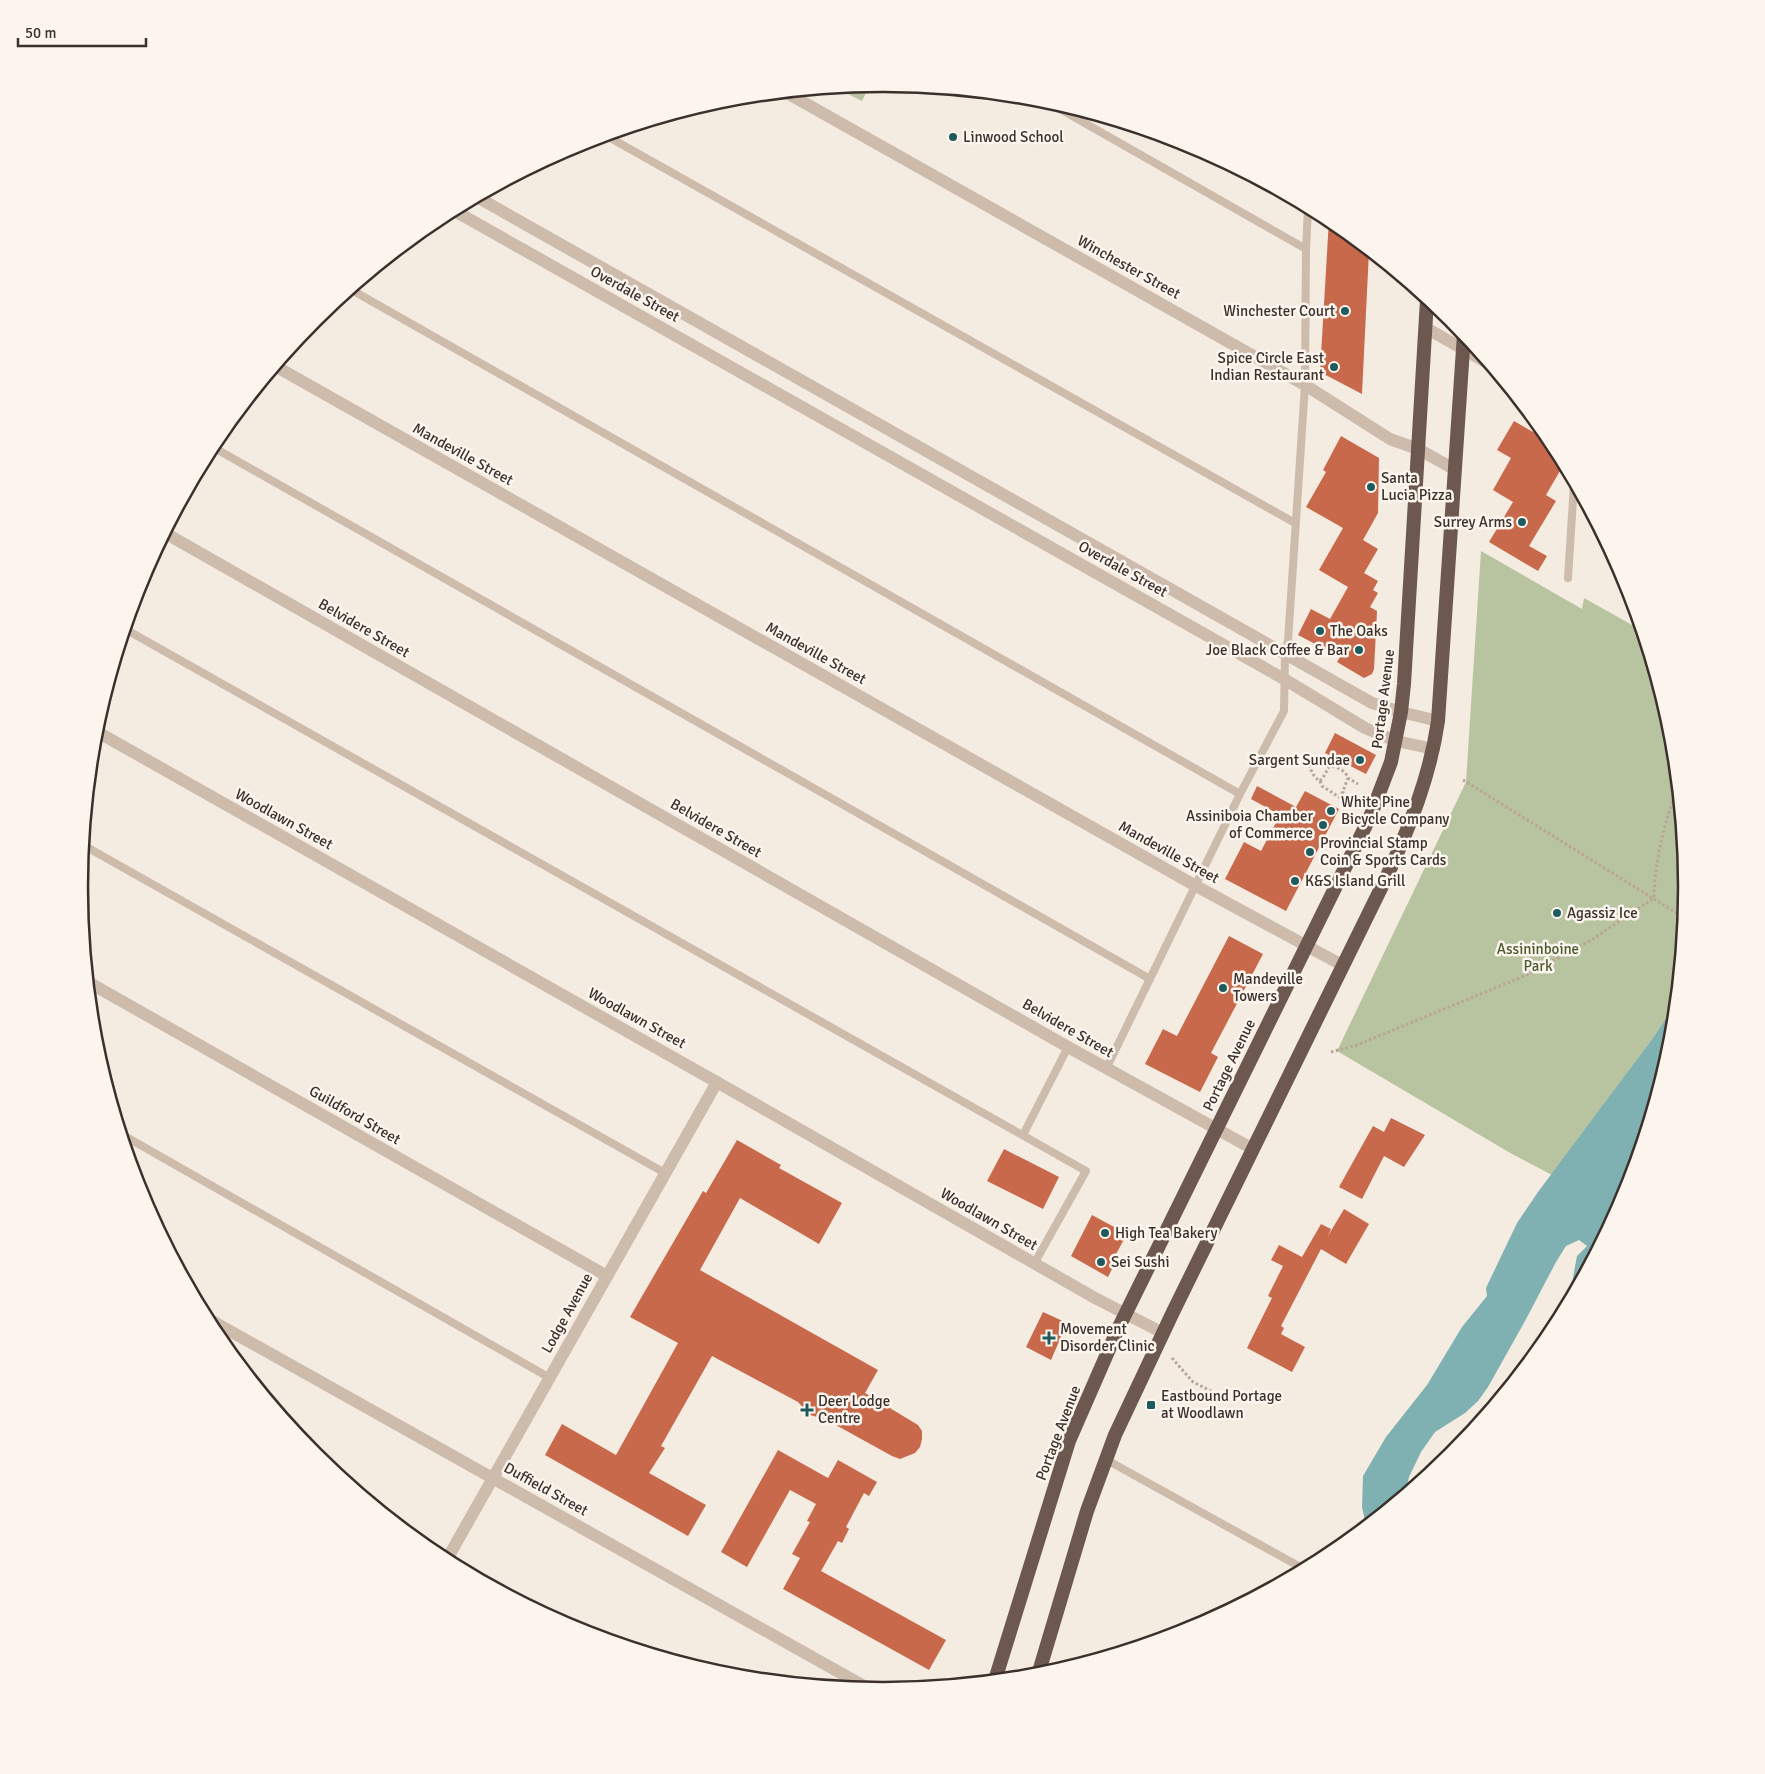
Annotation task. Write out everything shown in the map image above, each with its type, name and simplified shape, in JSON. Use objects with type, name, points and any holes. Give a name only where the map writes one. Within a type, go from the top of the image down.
[{"type":"highway","name":"Portage Avenue","points":[[997,1673],[1069,1441],[1125,1314],[1370,817],[1391,762],[1401,712],[1427,308]]},
{"type":"highway","points":[[1041,1666],[1087,1511],[1105,1458],[1163,1333],[1408,831],[1426,780],[1434,749],[1438,721],[1463,345]]},
{"type":"street","name":"Winchester Street","points":[[795,97],[1305,385],[1390,439],[1418,449],[1454,469]]},
{"type":"street","name":"Overdale Street","points":[[483,200],[1372,703],[1438,721]]},
{"type":"street","name":"Overdale Street","points":[[460,214],[1284,679],[1364,728],[1396,741],[1434,749]]},
{"type":"street","points":[[1426,328],[1472,354]]},
{"type":"street","name":"Mandeville Street","points":[[280,369],[1196,886],[1342,965]]},
{"type":"street","points":[[801,406],[812,386]]},
{"type":"street","name":"Belvidere Street","points":[[169,536],[1068,1048],[1253,1149]]},
{"type":"street","name":"Woodlawn Street","points":[[103,735],[717,1082],[1034,1264],[1163,1333]]},
{"type":"street","name":"Guildford Street","points":[[93,985],[607,1276]]},
{"type":"street","name":"Lodge Avenue","points":[[450,1554],[717,1082]]},
{"type":"street","name":"Duffield Street","points":[[218,1324],[854,1681]]},
{"type":"lane","points":[[1070,115],[1306,249]]},
{"type":"lane","points":[[613,139],[1295,523]]},
{"type":"lane","points":[[1106,1069],[1240,794],[1284,711],[1285,653],[1288,641],[1305,385],[1308,216]]},
{"type":"lane","points":[[355,292],[1240,794]]},
{"type":"lane","points":[[218,450],[1150,979]]},
{"type":"lane","points":[[1568,578],[1573,493]]},
{"type":"lane","points":[[130,632],[1086,1171],[1034,1264]]},
{"type":"lane","points":[[89,848],[665,1173]]},
{"type":"lane","points":[[1023,1135],[1068,1048]]},
{"type":"lane","points":[[128,1138],[550,1378]]},
{"type":"lane","points":[[1105,1458],[1297,1564]]},
{"type":"path","points":[[1307,755],[1312,774],[1320,781],[1322,786],[1338,797],[1341,796],[1348,778]]},
{"type":"path","points":[[1320,781],[1329,767],[1332,766],[1342,770],[1348,778],[1358,784]]},
{"type":"path","points":[[1463,780],[1677,913]]},
{"type":"path","points":[[1342,792],[1352,797]]},
{"type":"path","points":[[1654,898],[1660,847],[1673,803]]},
{"type":"path","points":[[1331,1052],[1357,1045],[1530,974],[1594,939],[1654,898]]},
{"type":"path","points":[[1172,1358],[1193,1382],[1215,1393],[1206,1414]]},
{"type":"green space","points":[[847,93],[866,93],[862,101]]},
{"type":"green space","name":"Assininboine Park","points":[[1481,551],[1582,609],[1584,598],[1633,625],[1650,681],[1671,783],[1678,887],[1676,939],[1666,1018],[1552,1175],[1512,1154],[1337,1051],[1466,782]]},
{"type":"water","points":[[1666,1018],[1650,1093],[1635,1143],[1596,1239],[1572,1283],[1577,1256],[1587,1246],[1579,1240],[1566,1246],[1488,1387],[1478,1401],[1465,1413],[1435,1432],[1421,1452],[1407,1485],[1365,1519],[1362,1507],[1363,1476],[1386,1437],[1427,1385],[1462,1327],[1487,1296],[1486,1288],[1517,1223]]},
{"type":"building","name":"Winchester Court","points":[[1328,229],[1369,258],[1362,394],[1320,372]]},
{"type":"building","points":[[1514,421],[1535,433],[1560,471],[1546,495],[1556,501],[1529,546],[1547,556],[1538,571],[1489,542],[1513,502],[1493,490],[1511,458],[1497,450]]},
{"type":"building","points":[[1341,436],[1379,458],[1378,513],[1363,540],[1378,549],[1364,573],[1378,581],[1373,590],[1378,593],[1370,607],[1377,611],[1374,669],[1372,674],[1364,678],[1337,662],[1340,657],[1298,635],[1311,609],[1330,619],[1348,587],[1319,570],[1343,528],[1306,507],[1326,472],[1323,470]]},
{"type":"building","points":[[1335,733],[1376,755],[1366,774],[1325,753]]},
{"type":"building","points":[[1257,786],[1296,807],[1305,791],[1339,809],[1286,911],[1225,879],[1244,842],[1261,851],[1280,815],[1251,799]]},
{"type":"building","points":[[1229,936],[1263,954],[1211,1053],[1218,1057],[1200,1092],[1145,1064],[1163,1029],[1177,1036]]},
{"type":"building","points":[[1391,1118],[1425,1135],[1404,1167],[1384,1156],[1362,1199],[1339,1187],[1373,1126],[1384,1132]]},
{"type":"building","points":[[737,1140],[781,1165],[779,1168],[842,1203],[819,1244],[740,1198],[700,1270],[878,1370],[865,1393],[918,1425],[922,1431],[922,1439],[920,1447],[915,1453],[900,1459],[892,1456],[825,1419],[810,1415],[798,1402],[712,1356],[661,1446],[665,1448],[649,1473],[706,1505],[688,1536],[545,1455],[562,1424],[616,1455],[678,1343],[630,1317],[703,1191],[706,1193]]},
{"type":"building","points":[[1004,1149],[1059,1177],[1043,1209],[987,1181]]},
{"type":"building","points":[[1344,1209],[1369,1224],[1346,1264],[1321,1249],[1281,1326],[1284,1328],[1281,1334],[1305,1347],[1292,1372],[1247,1348],[1272,1298],[1268,1296],[1283,1266],[1271,1260],[1279,1245],[1302,1257],[1321,1224],[1331,1229],[1328,1236]]},
{"type":"building","points":[[1092,1215],[1127,1234],[1115,1256],[1118,1257],[1108,1277],[1071,1256]]},
{"type":"building","points":[[1043,1312],[1067,1323],[1051,1360],[1026,1347]]},
{"type":"building","points":[[778,1450],[828,1478],[838,1460],[877,1482],[869,1496],[864,1493],[846,1527],[849,1529],[842,1543],[838,1541],[821,1571],[946,1640],[929,1670],[783,1589],[800,1558],[792,1554],[810,1522],[807,1521],[816,1504],[790,1490],[747,1567],[721,1552]]},
{"type":"place","name":"Linwood School","points":[[953,137]]},
{"type":"place","name":"Winchester Court","points":[[1345,311]]},
{"type":"place","name":"Spice Circle East Indian Restaurant","points":[[1334,367]]},
{"type":"place","name":"Santa Lucia Pizza","points":[[1371,487]]},
{"type":"place","name":"Surrey Arms","points":[[1522,522]]},
{"type":"place","name":"The Oaks","points":[[1320,631]]},
{"type":"place","name":"Joe Black Coffee & Bar","points":[[1359,650]]},
{"type":"place","name":"Sargent Sundae","points":[[1360,760]]},
{"type":"place","name":"White Pine Bicycle Company","points":[[1331,811]]},
{"type":"place","name":"Assiniboia Chamber of Commerce","points":[[1323,825]]},
{"type":"place","name":"Provincial Stamp Coin & Sports Cards","points":[[1310,852]]},
{"type":"place","name":"K&S Island Grill","points":[[1295,881]]},
{"type":"place","name":"Agassiz Ice","points":[[1557,913]]},
{"type":"place","name":"Mandeville Towers","points":[[1223,988]]},
{"type":"place","name":"High Tea Bakery","points":[[1105,1233]]},
{"type":"place","name":"Sei Sushi","points":[[1101,1262]]},
{"type":"place","name":"Movement Disorder Clinic","points":[[1049,1338]]},
{"type":"place","name":"Eastbound Portage at Woodlawn","points":[[1151,1405]]},
{"type":"place","name":"Deer Lodge Centre","points":[[807,1410]]}]
